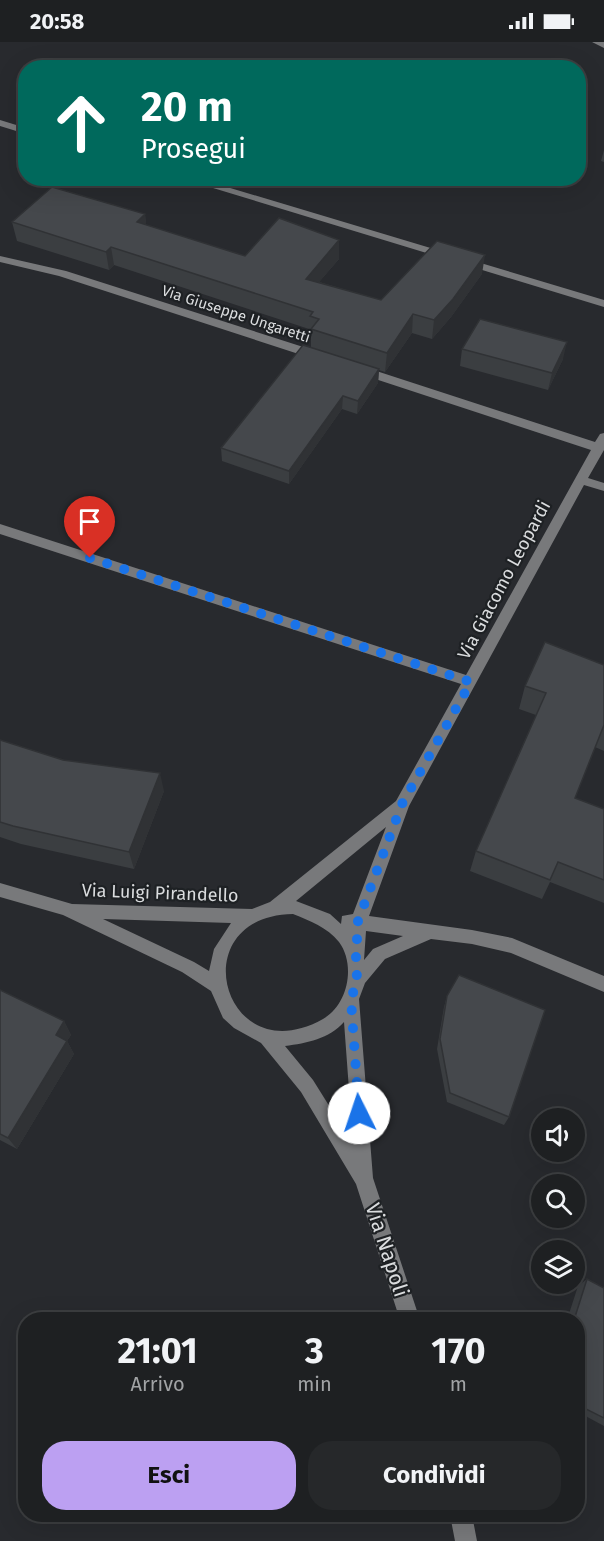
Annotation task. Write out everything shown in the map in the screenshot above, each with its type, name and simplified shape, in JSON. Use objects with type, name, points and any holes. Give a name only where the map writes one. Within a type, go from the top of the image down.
[{"type":"street","points":[[596,42],[604,45]]},
{"type":"street","points":[[0,123],[18,129]]},
{"type":"street","points":[[212,186],[604,304]]},
{"type":"street","name":"Via Giuseppe Ungaretti","points":[[0,259],[62,273],[331,360]]},
{"type":"street","points":[[353,367],[601,442]]},
{"type":"street","name":"Via Giacomo Leopardi","points":[[356,957],[358,921],[402,804],[601,442]]},
{"type":"street","points":[[580,480],[604,488]]},
{"type":"street","points":[[0,529],[471,682]]},
{"type":"street","name":"Via Giacomo Leopardi","points":[[275,908],[333,863],[402,804]]},
{"type":"street","name":"Via Luigi Pirandello","points":[[0,890],[66,909],[188,967],[216,986]]},
{"type":"street","points":[[275,908],[302,909],[328,919],[341,929],[356,957],[357,979],[351,1000],[337,1019],[317,1033],[292,1039],[268,1038],[250,1030],[234,1018],[223,1003],[216,986],[216,965],[222,945],[235,928],[252,916],[275,908]]},
{"type":"street","name":"Via Luigi Pirandello","points":[[66,909],[203,916],[252,916]]},
{"type":"street","points":[[328,919],[472,937],[512,946],[604,984]]},
{"type":"street","points":[[357,979],[379,954],[429,932]]},
{"type":"street","name":"Via Napoli","points":[[351,1000],[364,1180]]},
{"type":"street","name":"Via Napoli","points":[[268,1038],[307,1086],[364,1180],[407,1312]]},
{"type":"street","points":[[462,1522],[466,1541]]},
{"type":"building","points":[[52,187],[145,214],[137,222],[245,256],[279,218],[339,240],[306,279],[381,300],[437,241],[485,255],[453,299],[434,320],[413,314],[387,353],[311,329],[319,319],[310,316],[313,312],[111,247],[106,252],[12,222]]},
{"type":"building","points":[[480,319],[567,342],[552,373],[462,349]]},
{"type":"building","points":[[303,345],[379,369],[358,401],[343,396],[289,471],[221,448]]},
{"type":"building","points":[[545,642],[604,665],[604,725],[575,798],[604,809],[604,880],[558,862],[550,880],[476,851],[546,693],[525,686]]},
{"type":"building","points":[[0,740],[63,760],[160,773],[129,852],[0,822]]},
{"type":"building","points":[[459,975],[545,1010],[509,1117],[450,1093],[440,1039],[447,996]]},
{"type":"building","points":[[0,990],[64,1021],[56,1035],[67,1041],[8,1138],[0,1134]]},
{"type":"building","points":[[587,1279],[604,1288],[604,1418],[585,1408],[585,1312],[577,1312],[582,1294],[585,1294]]},
{"type":"route","points":[[90,558],[471,682],[402,804],[358,921],[357,979],[351,1000],[359,1113]]}]
